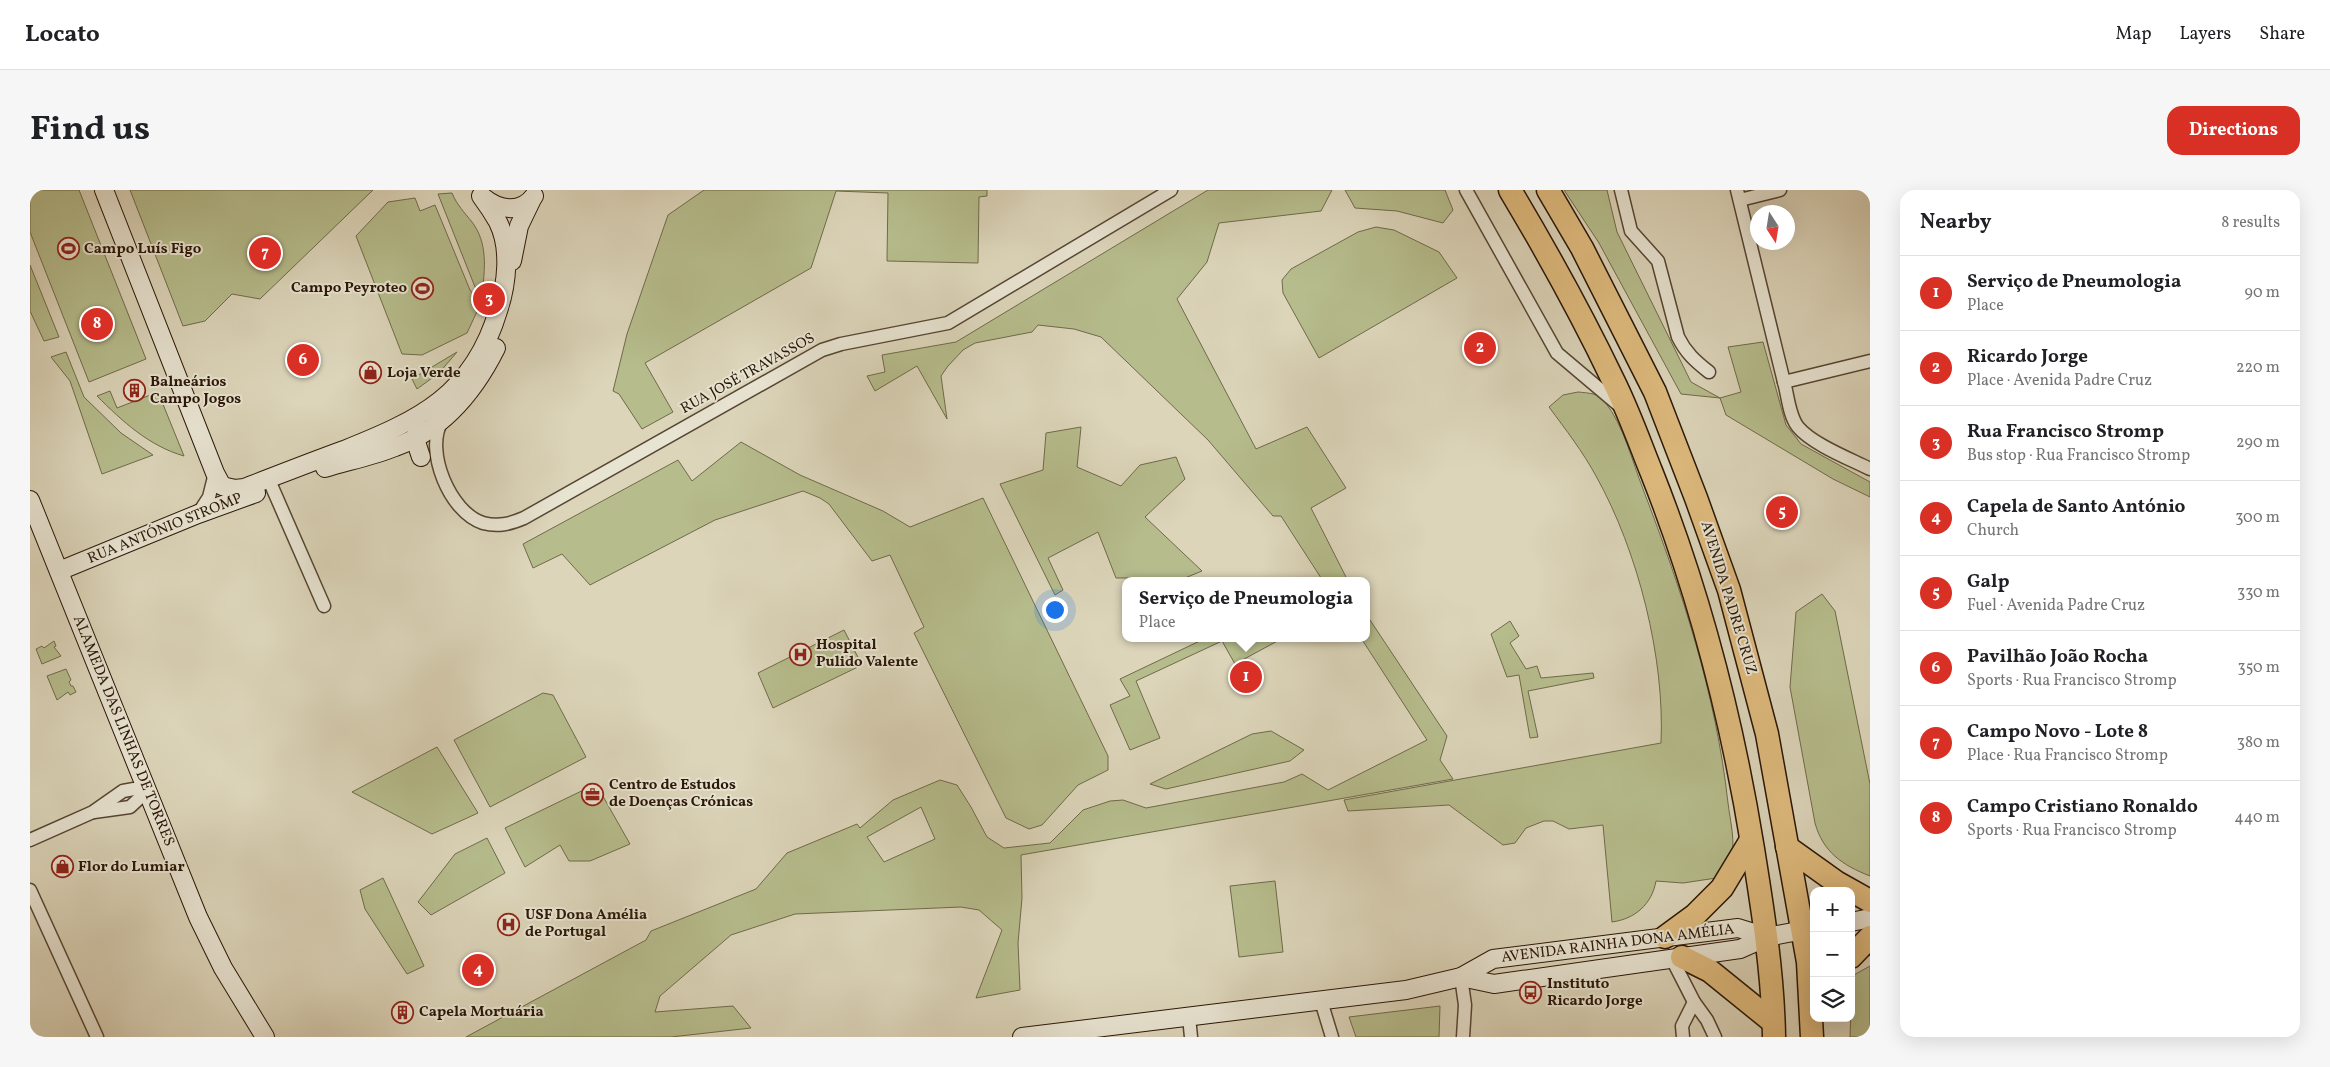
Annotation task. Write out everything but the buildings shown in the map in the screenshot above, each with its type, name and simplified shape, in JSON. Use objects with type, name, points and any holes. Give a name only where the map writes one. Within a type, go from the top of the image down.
[{"type":"highway","name":"AVENIDA PADRE CRUZ","points":[[1510,190],[1554,264],[1628,413],[1666,509],[1700,609],[1718,670],[1738,762],[1752,840],[1767,937],[1774,1030]]},
{"type":"highway","name":"AVENIDA PADRE CRUZ","points":[[1548,190],[1582,248],[1655,392],[1729,590],[1767,734],[1787,846],[1808,929],[1810,985]]},
{"type":"highway","points":[[1665,938],[1695,915],[1722,888],[1752,840]]},
{"type":"highway","points":[[1787,846],[1836,882],[1870,901]]},
{"type":"highway","points":[[1855,953],[1870,937]]},
{"type":"highway","points":[[1677,958],[1710,971],[1774,1030]]},
{"type":"highway","name":"AVENIDA PADRE CRUZ","points":[[1812,1022],[1812,1037]]},
{"type":"street","points":[[104,190],[215,473],[222,486],[235,489],[244,488],[392,431],[440,402]]},
{"type":"street","name":"RUA JOSÉ TRAVASSOS","points":[[397,447],[409,449],[421,457],[441,476],[459,507],[468,516],[481,522],[495,525],[509,524],[524,518],[822,350],[841,344],[948,323],[1171,190]]},
{"type":"street","name":"AVENIDA PADRE CRUZ","points":[[1466,190],[1557,353],[1628,413]]},
{"type":"street","points":[[1621,190],[1631,231],[1658,261],[1681,343],[1690,357],[1709,372]]},
{"type":"street","points":[[1780,190],[1739,195],[1793,417],[1798,427],[1822,444],[1870,469]]},
{"type":"street","points":[[480,193],[490,203],[500,208],[523,206],[535,195]]},
{"type":"street","points":[[421,457],[415,439],[424,420],[467,374],[482,352],[493,329],[502,301],[506,264],[504,244],[498,222],[480,193]]},
{"type":"street","name":"RUA ANTÓNIO STROMP","points":[[59,571],[198,514],[272,487],[397,447],[415,439],[442,421],[457,408],[478,380],[496,348],[509,302],[516,237],[535,195]]},
{"type":"street","points":[[1784,382],[1870,360]]},
{"type":"street","name":"RUA JOSÉ TRAVASSOS","points":[[441,476],[435,440],[437,428],[442,421]]},
{"type":"street","points":[[198,514],[209,497],[215,473]]},
{"type":"street","points":[[272,487],[324,606]]},
{"type":"street","name":"ALAMEDA DAS LINHAS DE TORRES","points":[[30,500],[198,917],[223,968],[265,1037]]},
{"type":"street","points":[[30,840],[94,812],[124,791],[134,789],[147,791]]},
{"type":"street","points":[[30,890],[97,1037]]},
{"type":"street","points":[[1855,921],[1870,918]]},
{"type":"street","name":"AVENIDA RAINHA DONA AMÉLIA","points":[[1022,1037],[1076,1034],[1189,1017],[1406,990],[1461,977],[1493,960],[1738,928],[1767,937]]},
{"type":"street","points":[[1767,937],[1808,929]]},
{"type":"street","name":"AVENIDA RAINHA DONA AMÉLIA","points":[[1461,977],[1494,984],[1740,949],[1767,937]]},
{"type":"street","points":[[1677,958],[1694,1002],[1707,1020],[1715,1037]]},
{"type":"street","points":[[1461,977],[1465,1005],[1463,1037]]},
{"type":"street","points":[[1321,1001],[1332,1037]]},
{"type":"street","points":[[1684,1037],[1682,1026],[1694,1002]]},
{"type":"street","points":[[1189,1017],[1191,1037]]},
{"type":"green space","points":[[30,190],[79,190],[146,359],[89,382],[30,232]]},
{"type":"green space","points":[[130,190],[373,190],[260,299],[232,294],[205,321],[183,326]]},
{"type":"green space","points":[[704,190],[987,190],[987,196],[979,197],[978,263],[887,261],[888,193],[836,191],[811,268],[645,363],[673,412],[642,429],[619,394],[613,391],[627,334],[668,215]]},
{"type":"green space","points":[[1208,190],[1332,190],[1321,211],[1219,223],[1207,262],[1177,299],[1256,449],[1307,427],[1346,488],[1311,508],[1346,577],[1320,577],[1281,516],[1273,516],[1208,440],[1101,337],[1074,329],[1038,325],[1032,332],[975,343],[963,350],[941,376],[947,419],[917,366],[875,391],[867,376],[885,372],[882,355],[956,342]]},
{"type":"green space","points":[[1345,190],[1445,190],[1453,210],[1443,223],[1397,211],[1355,208]]},
{"type":"green space","points":[[1564,190],[1607,190],[1617,232],[1691,382],[1720,398],[1681,394],[1599,243]]},
{"type":"green space","points":[[452,193],[481,239],[484,256],[482,294],[475,287],[438,194]]},
{"type":"green space","name":"Campo Peyroteo","points":[[415,198],[420,211],[435,205],[470,290],[481,303],[467,333],[422,355],[402,354],[356,236],[388,202]]},
{"type":"green space","points":[[1376,227],[1394,230],[1439,252],[1457,278],[1319,358],[1283,293],[1282,280],[1291,269],[1358,232]]},
{"type":"green space","points":[[30,265],[59,337],[44,341],[30,311]]},
{"type":"green space","points":[[1763,342],[1786,425],[1801,444],[1870,482],[1870,497],[1833,479],[1726,415],[1720,398],[1741,392],[1728,347]]},
{"type":"green space","points":[[66,352],[84,397],[121,433],[153,455],[102,474],[70,381],[51,357]]},
{"type":"green space","points":[[457,352],[439,373],[417,389],[412,379]]},
{"type":"green space","points":[[110,391],[117,408],[158,392],[184,456],[159,446],[137,432],[116,415],[97,396]]},
{"type":"green space","points":[[1578,392],[1600,397],[1612,411],[1627,444],[1671,566],[1696,643],[1715,722],[1723,762],[1733,839],[1731,859],[1723,877],[1683,883],[1656,881],[1651,897],[1641,909],[1628,918],[1612,922],[1603,825],[1569,829],[1553,821],[1544,821],[1526,828],[1515,843],[1503,845],[1449,805],[1348,811],[1344,800],[1661,743],[1661,710],[1653,641],[1636,571],[1611,506],[1596,476],[1549,407],[1563,395]]},
{"type":"green space","points":[[1081,427],[1077,467],[1121,486],[1140,465],[1176,457],[1185,479],[1145,517],[1202,571],[1187,577],[1116,578],[1098,532],[1048,558],[1063,590],[1055,595],[1000,484],[1043,470],[1046,433]]},
{"type":"green space","points":[[741,442],[800,475],[883,511],[910,527],[983,498],[1108,756],[1108,770],[1078,785],[1042,825],[1029,829],[1006,818],[914,633],[924,627],[890,555],[872,561],[829,504],[803,491],[715,520],[590,585],[562,554],[533,568],[523,544],[678,460],[692,481]]},
{"type":"green space","points":[[1822,594],[1835,611],[1870,784],[1870,876],[1842,862],[1829,850],[1819,833],[1815,823],[1790,687],[1796,612]]},
{"type":"green space","points":[[1370,620],[1447,736],[1440,760],[1453,779],[1021,855],[1022,898],[1018,943],[1020,990],[976,998],[1002,930],[979,910],[961,907],[795,914],[731,935],[660,996],[655,1012],[733,1006],[751,1028],[671,1037],[466,1037],[646,940],[651,931],[756,889],[787,853],[857,824],[860,828],[893,800],[940,780],[957,785],[987,837],[1004,848],[1050,843],[1083,810],[1110,801],[1123,800],[1146,808],[1284,782],[1302,774],[1328,790],[1427,740],[1364,642],[1370,642]],"holes":[[[921,807],[935,839],[884,862],[867,837]]]},
{"type":"green space","points":[[1510,621],[1519,636],[1510,643],[1526,669],[1537,666],[1541,678],[1593,673],[1594,678],[1528,691],[1538,737],[1530,738],[1519,675],[1507,677],[1491,634]]},
{"type":"green space","points":[[844,630],[862,665],[773,708],[758,673]]},
{"type":"green space","points":[[54,641],[56,646],[54,647],[61,656],[42,664],[36,649],[42,646],[44,648]]},
{"type":"green space","points":[[1198,642],[1220,642],[1136,681],[1160,738],[1130,750],[1110,705],[1130,696],[1120,679]]},
{"type":"green space","points":[[1223,642],[1276,642],[1235,664]]},
{"type":"green space","points":[[66,669],[71,680],[69,682],[76,692],[70,695],[68,692],[57,700],[47,676]]},
{"type":"green space","points":[[543,693],[553,695],[586,757],[490,807],[454,740]]},
{"type":"green space","points":[[1271,731],[1304,750],[1290,761],[1166,789],[1150,784],[1252,734]]},
{"type":"green space","points":[[437,747],[478,813],[432,834],[352,792]]},
{"type":"green space","points":[[596,784],[630,844],[590,861],[569,861],[560,845],[525,867],[505,828]]},
{"type":"green space","points":[[487,838],[505,873],[431,915],[418,902],[455,854]]},
{"type":"green space","points":[[383,878],[424,966],[407,974],[365,909],[360,890]]},
{"type":"green space","points":[[1275,881],[1283,952],[1239,957],[1230,886]]},
{"type":"green space","points":[[1870,966],[1870,1037],[1850,1037],[1850,1022],[1855,1022],[1855,974]]},
{"type":"green space","points":[[1440,1006],[1439,1037],[1356,1037],[1349,1017]]},
{"type":"place","name":"Campo Luís Figo","points":[[68,249]]},
{"type":"place","name":"Campo Novo - Lote 8","points":[[265,253]]},
{"type":"place","name":"Campo Peyroteo","points":[[423,288]]},
{"type":"place","name":"Rua Francisco Stromp","points":[[489,299]]},
{"type":"place","name":"Campo Cristiano Ronaldo","points":[[97,324]]},
{"type":"place","name":"Ricardo Jorge","points":[[1480,348]]},
{"type":"place","name":"Pavilhão João Rocha","points":[[303,360]]},
{"type":"place","name":"Loja Verde","points":[[371,373]]},
{"type":"place","name":"Balneários Campo Jogos","points":[[134,391]]},
{"type":"place","name":"Galp","points":[[1782,512]]},
{"type":"place","name":"Hospital Pulido Valente","points":[[800,654]]},
{"type":"place","name":"Serviço de Pneumologia","points":[[1246,677]]},
{"type":"place","name":"Centro de Estudos de Doenças Crónicas","points":[[593,794]]},
{"type":"place","name":"Flor do Lumiar","points":[[62,867]]},
{"type":"place","name":"USF Dona Amélia de Portugal","points":[[509,924]]},
{"type":"place","name":"Capela de Santo António","points":[[478,970]]},
{"type":"place","name":"Instituto Ricardo Jorge","points":[[1531,993]]},
{"type":"place","name":"Capela Mortuária","points":[[403,1012]]}]
